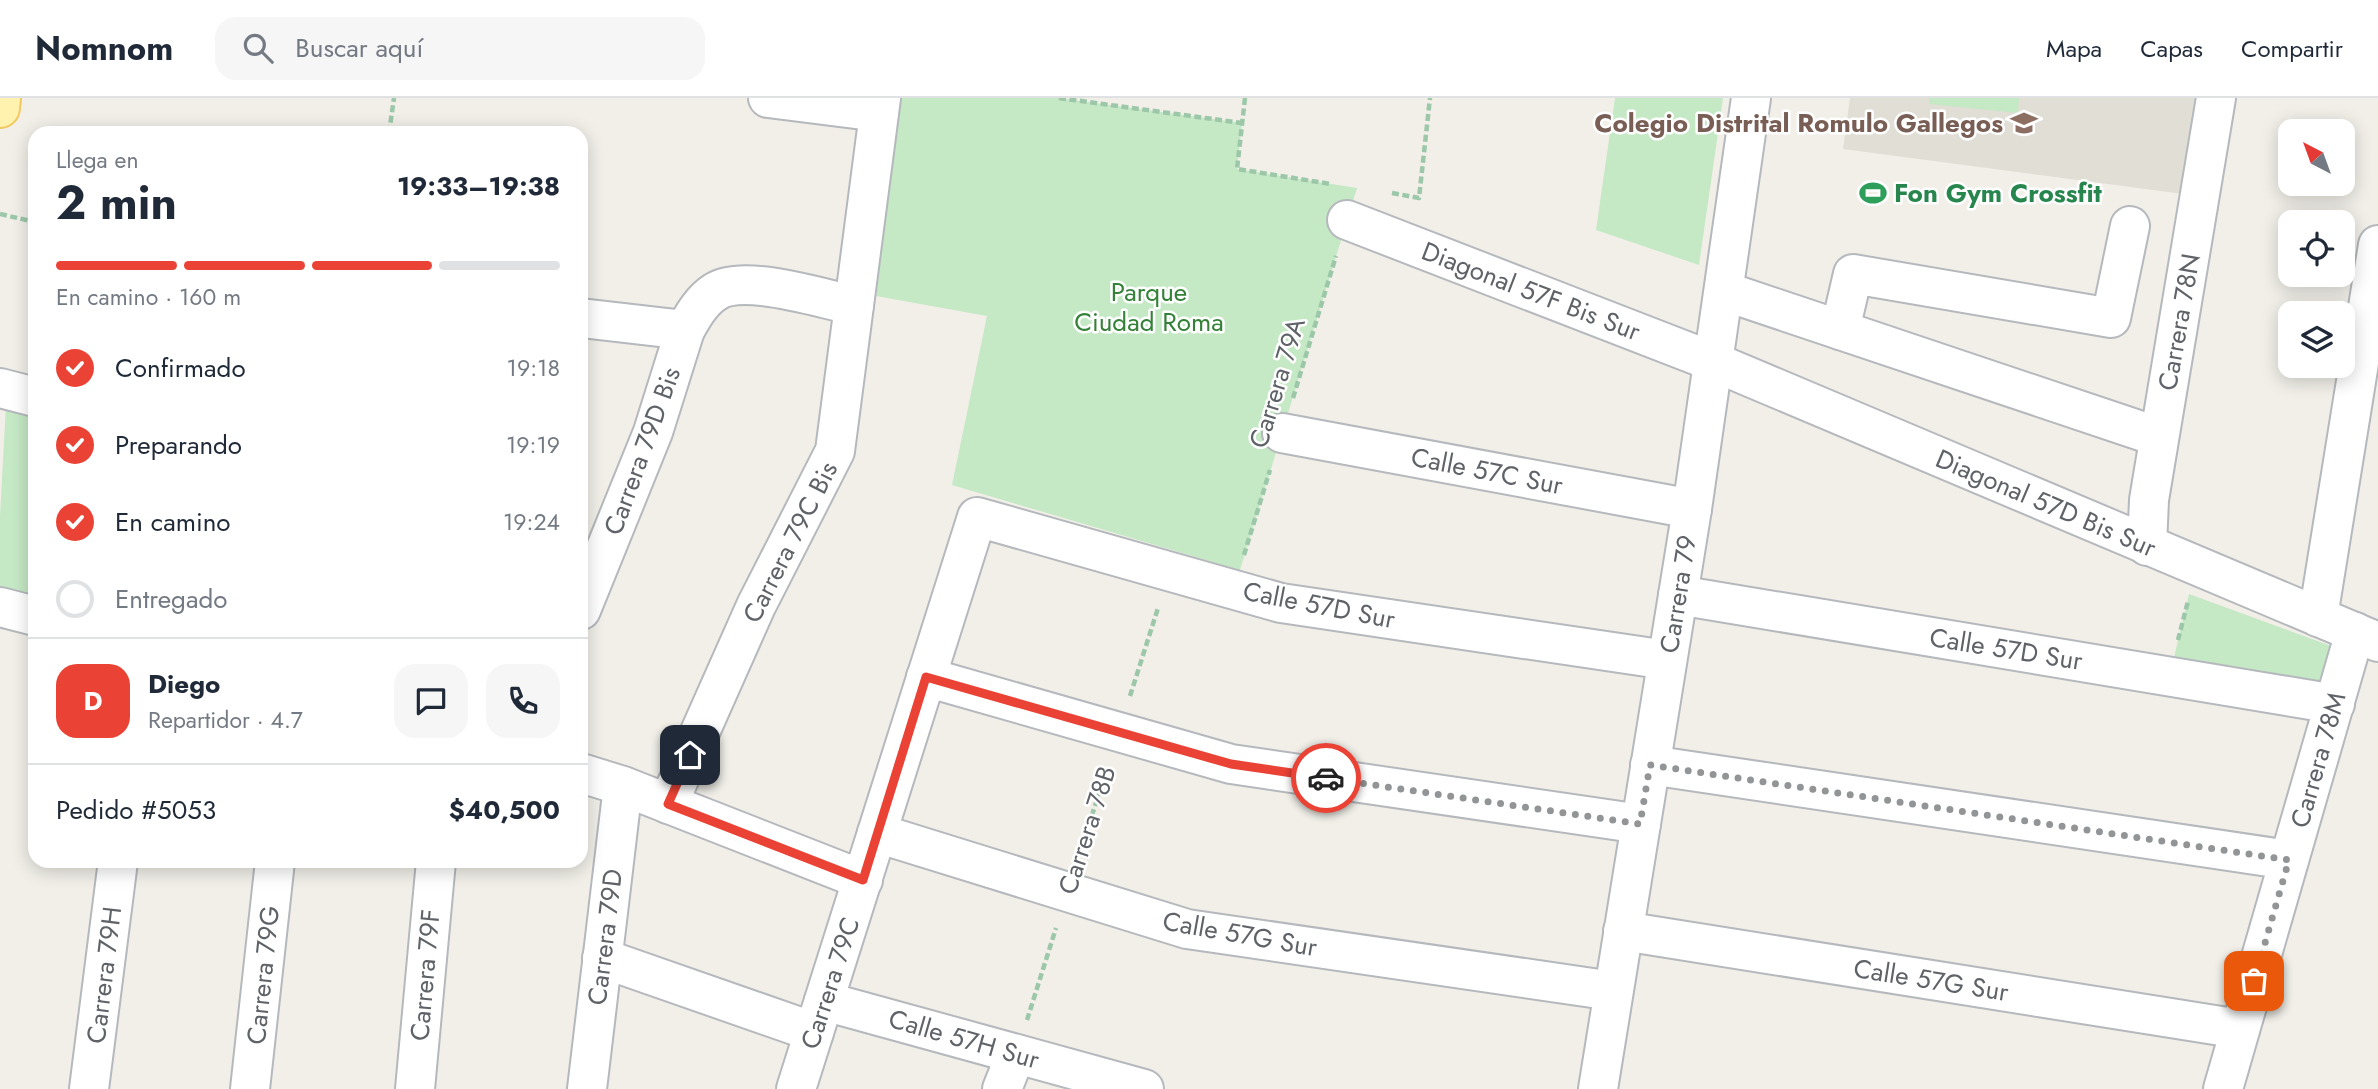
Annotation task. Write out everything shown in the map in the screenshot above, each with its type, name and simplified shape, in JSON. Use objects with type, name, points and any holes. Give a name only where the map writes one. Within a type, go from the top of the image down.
[{"type":"main road","points":[[0,108],[1,98]]},
{"type":"street","points":[[768,98],[880,105]]},
{"type":"street","name":"Carrera 79","points":[[1598,1089],[1692,509],[1751,98]]},
{"type":"street","name":"Carrera 78N","points":[[2147,546],[2149,500],[2216,98]]},
{"type":"street","name":"Carrera 79C Bis","points":[[668,804],[756,606],[835,451],[880,105]]},
{"type":"street","name":"Diagonal 57F Bis Sur","points":[[1352,204],[1714,362]]},
{"type":"street","points":[[1840,330],[1853,274],[2111,318],[2130,226]]},
{"type":"street","points":[[2318,617],[2378,244]]},
{"type":"street","points":[[588,319],[685,330],[697,309],[716,291],[736,284],[854,305]]},
{"type":"street","points":[[1724,291],[2159,437]]},
{"type":"street","name":"Carrera 79D Bis","points":[[588,593],[653,432],[685,330]]},
{"type":"street","name":"Diagonal 57D Bis Sur","points":[[1714,362],[2367,637]]},
{"type":"street","points":[[0,388],[28,395]]},
{"type":"street","name":"Calle 57C Sur","points":[[1282,433],[1692,509]]},
{"type":"street","name":"Calle 57D Sur","points":[[977,517],[1281,603],[1667,660]]},
{"type":"street","name":"Carrera 79C","points":[[796,1089],[977,517]]},
{"type":"street","name":"Calle 57D Sur","points":[[1678,595],[2334,704]]},
{"type":"street","points":[[0,607],[28,615]]},
{"type":"street","name":"Carrera 78M","points":[[2223,1089],[2334,704],[2367,637]]},
{"type":"street","points":[[926,677],[1231,764],[1640,824]]},
{"type":"street","points":[[1650,765],[2289,860]]},
{"type":"street","points":[[588,775],[623,786],[863,880]]},
{"type":"street","name":"Carrera 79D","points":[[587,1089],[623,786]]},
{"type":"street","name":"Calle 57G Sur","points":[[877,833],[1187,929],[1613,991]]},
{"type":"street","name":"Carrera 79H","points":[[89,1089],[117,868]]},
{"type":"street","name":"Carrera 79G","points":[[250,1089],[274,868]]},
{"type":"street","name":"Carrera 79F","points":[[415,1089],[435,868]]},
{"type":"street","name":"Calle 57G Sur","points":[[1623,932],[2240,1029]]},
{"type":"street","name":"Calle 57H Sur","points":[[602,958],[819,1016],[1016,1054],[1144,1089]]},
{"type":"street","points":[[1002,1089],[1016,1054]]},
{"type":"path","points":[[390,126],[394,98]]},
{"type":"path","points":[[1245,98],[1237,169],[1352,204]]},
{"type":"path","points":[[1382,192],[1419,198],[1430,98]]},
{"type":"path","points":[[1059,99],[1242,122]]},
{"type":"path","name":"Carrera 79A","points":[[1233,589],[1352,204]]},
{"type":"path","points":[[0,215],[28,221]]},
{"type":"path","points":[[2170,676],[2196,566]]},
{"type":"path","name":"Carrera 78B","points":[[1016,1054],[1170,571]]},
{"type":"shaded area","name":"Colegio Distrital Romulo Gallegos","points":[[1850,98],[2204,98],[2191,195],[1843,149]]},
{"type":"green space","name":"Parque Ciudad Roma","points":[[899,98],[1059,98],[1242,123],[1237,169],[1357,188],[1240,570],[952,485],[987,316],[876,296]]},
{"type":"green space","points":[[1615,98],[1723,98],[1699,265],[1596,230]]},
{"type":"green space","points":[[1930,98],[2019,98],[2018,113],[1929,104]]},
{"type":"green space","points":[[6,406],[28,412],[28,601],[0,592],[0,516]]},
{"type":"green space","points":[[2189,594],[2331,646],[2320,686],[2172,666]]},
{"type":"way so far","points":[[1326,778],[1640,824],[1650,765],[2289,860],[2254,981]]},
{"type":"place","name":"Colegio Distrital Romulo Gallegos","points":[[2024,123]]},
{"type":"place","name":"Fon Gym Crossfit","points":[[1873,193]]},
{"type":"route","points":[[690,755],[668,804],[863,880],[926,677],[1231,764],[1326,778]]}]
